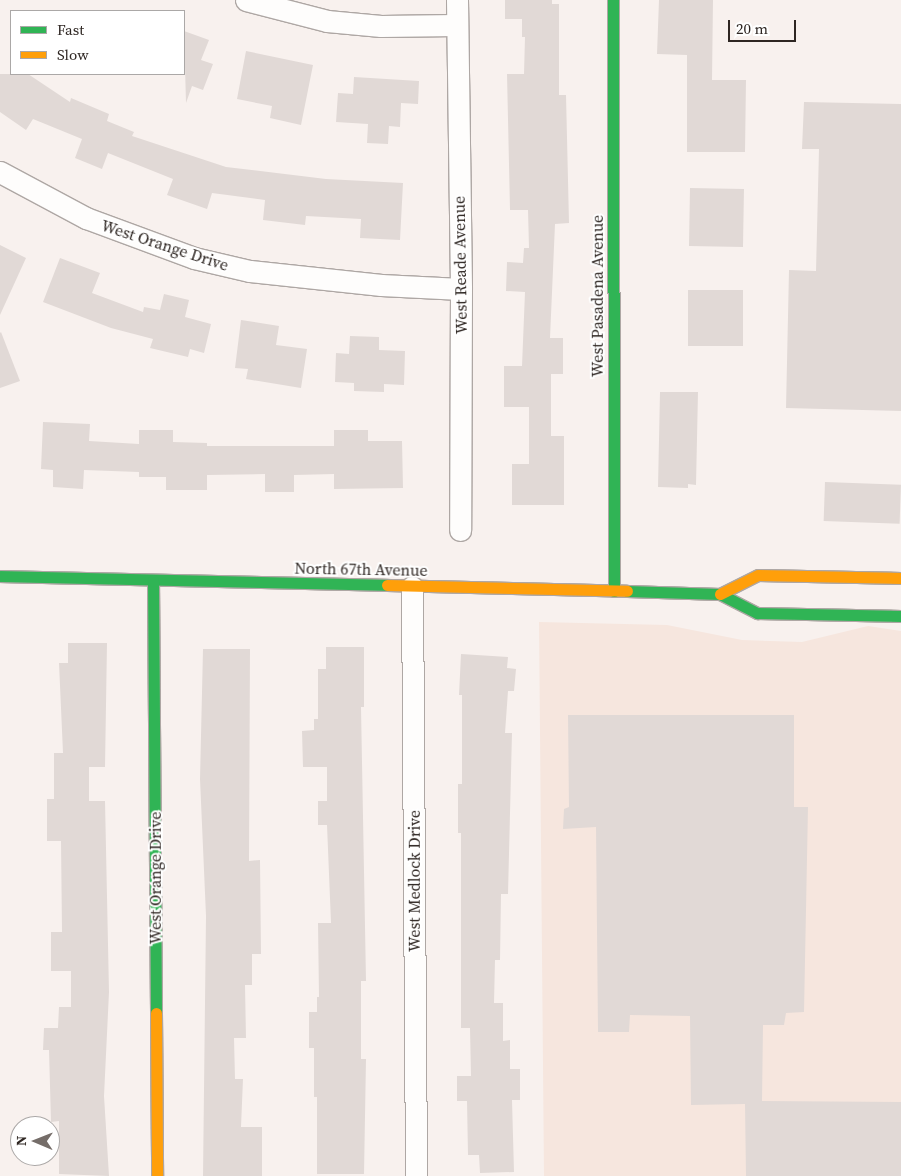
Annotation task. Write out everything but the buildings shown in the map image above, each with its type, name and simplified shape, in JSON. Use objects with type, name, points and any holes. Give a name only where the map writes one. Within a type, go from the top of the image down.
[{"type":"street","points":[[246,0],[327,21],[381,26],[456,25]]},
{"type":"street","name":"West Reade Avenue","points":[[457,0],[461,289],[460,530]]},
{"type":"street","name":"West Pasadena Avenue","points":[[613,0],[614,591]]},
{"type":"street","name":"West Orange Drive","points":[[0,172],[86,218],[194,258],[250,271],[381,285],[461,289]]},
{"type":"street","name":"North 67th Avenue","points":[[720,594],[758,575],[901,578]]},
{"type":"street","name":"North 67th Avenue","points":[[0,576],[720,594],[757,613],[901,616]]},
{"type":"street","name":"West Orange Drive","points":[[153,580],[157,1176]]},
{"type":"street","name":"West Medlock Drive","points":[[412,587],[416,1176]]},
{"type":"shaded area","points":[[539,622],[667,625],[742,640],[802,642],[868,626],[901,631],[901,1176],[544,1176]]},
{"type":"traffic: fast","points":[[613,0],[614,591]]},
{"type":"traffic: fast","points":[[0,576],[387,585]]},
{"type":"traffic: fast","points":[[153,580],[156,1013]]},
{"type":"traffic: fast","points":[[627,591],[720,594],[757,613],[901,616]]},
{"type":"traffic: slow","points":[[720,594],[758,575],[901,578]]},
{"type":"traffic: slow","points":[[387,585],[627,591]]},
{"type":"traffic: slow","points":[[156,1013],[157,1176]]}]
